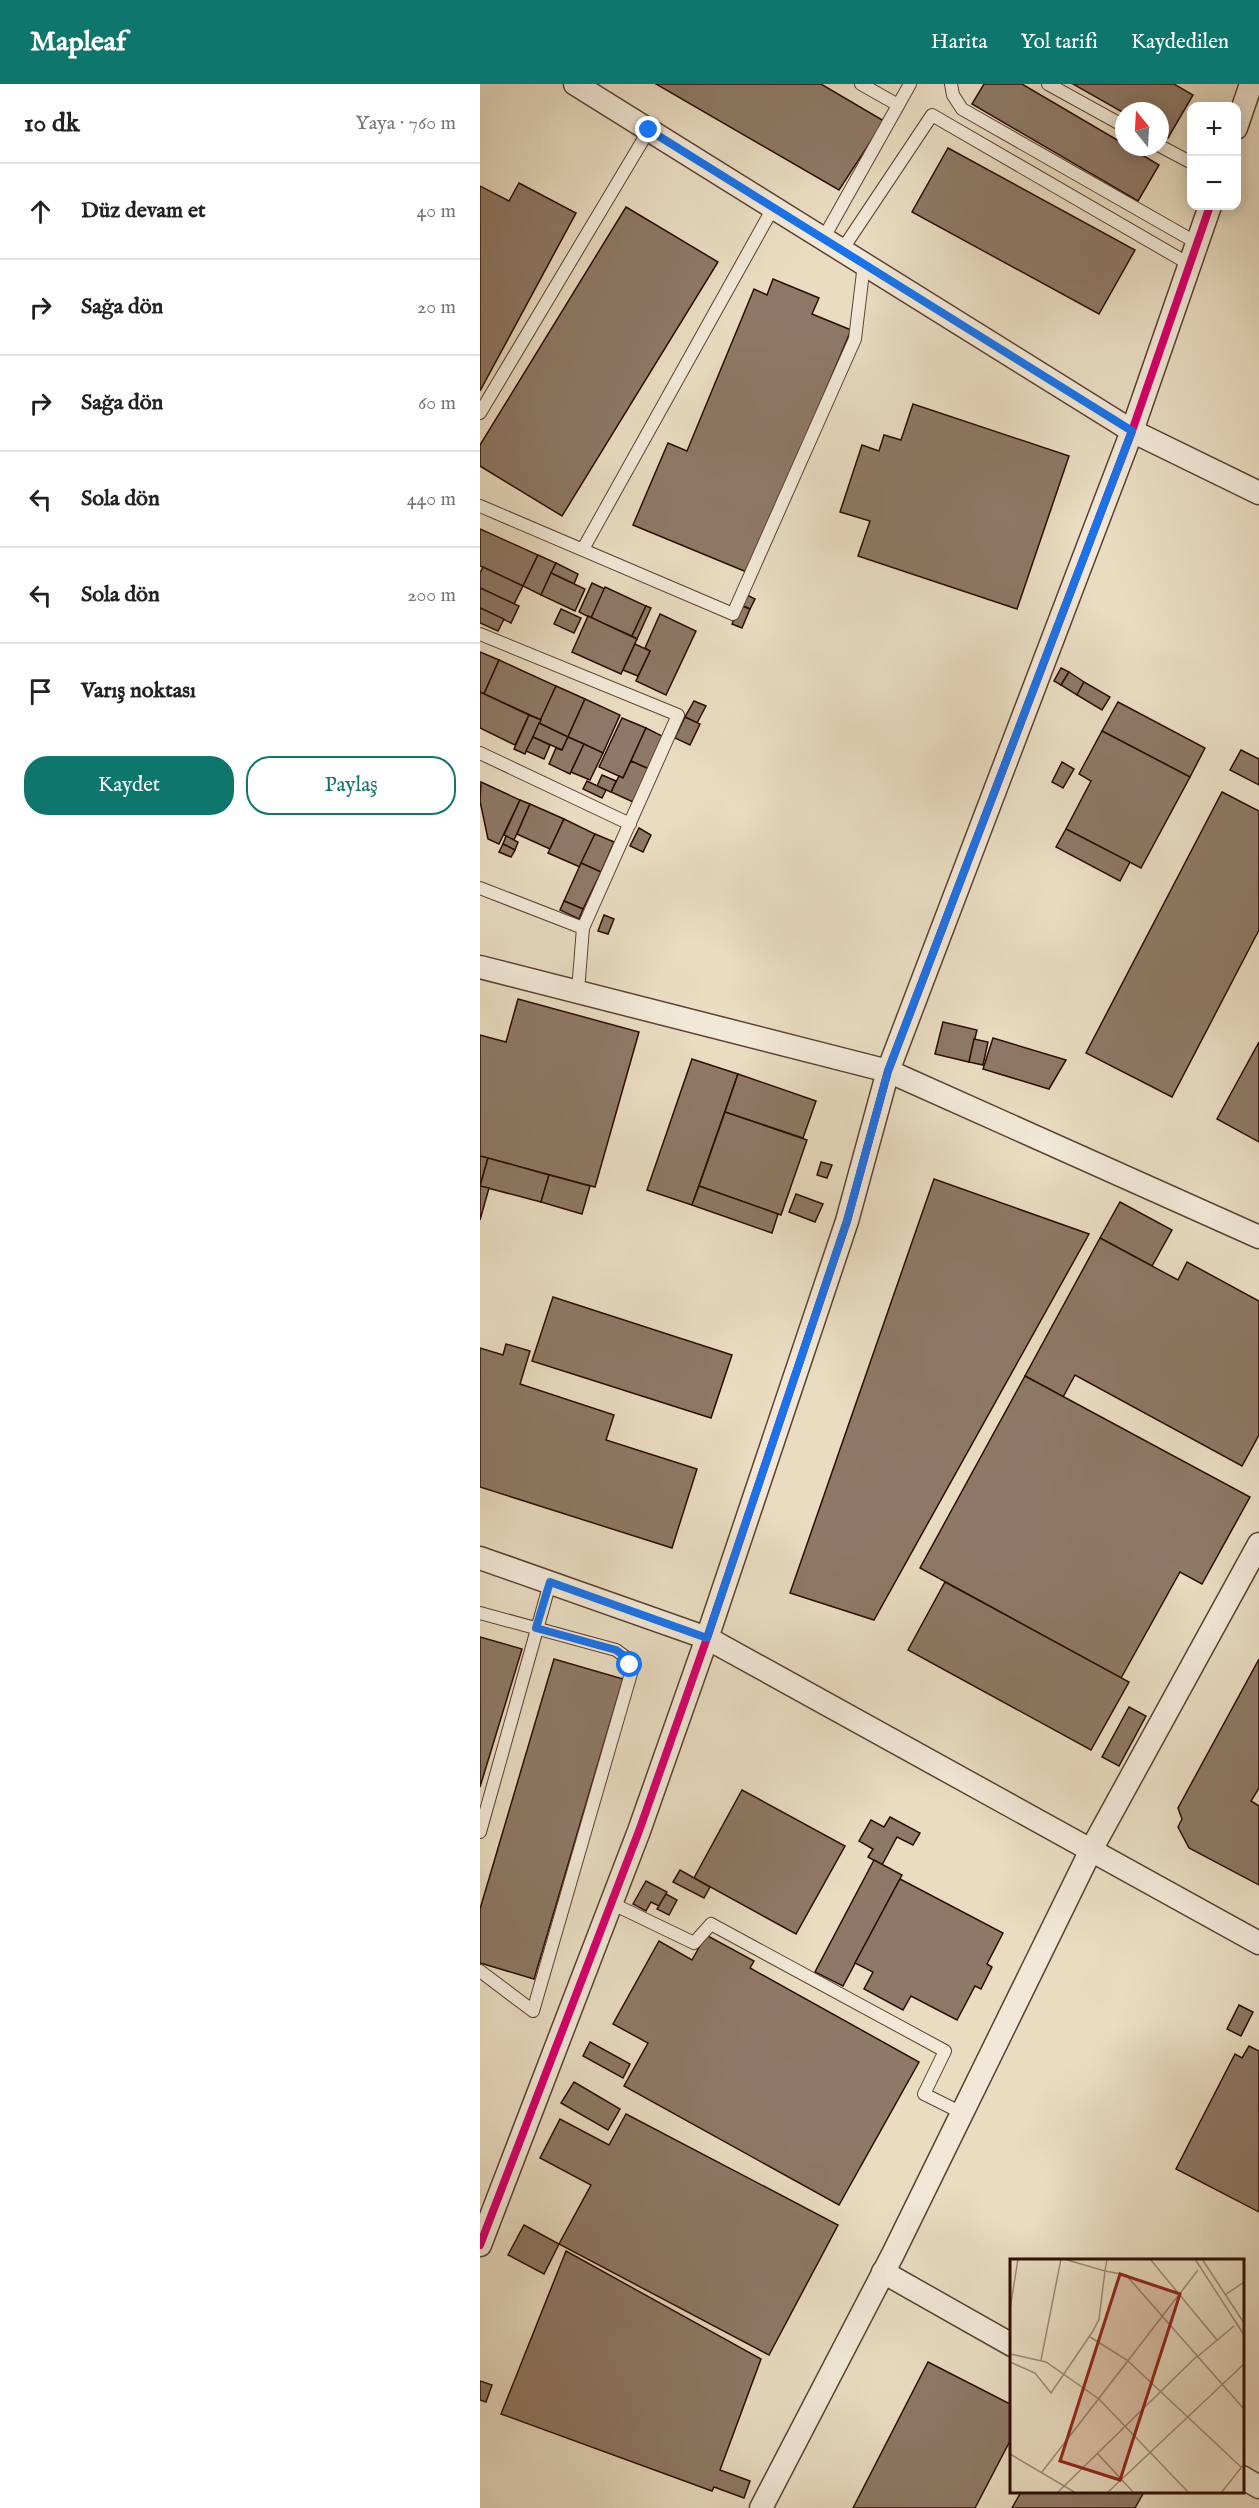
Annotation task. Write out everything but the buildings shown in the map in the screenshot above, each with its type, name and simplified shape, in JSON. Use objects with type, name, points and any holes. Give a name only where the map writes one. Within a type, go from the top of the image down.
[{"type":"street","points":[[575,84],[1132,431],[1259,493]]},
{"type":"street","points":[[1241,113],[1251,84]]},
{"type":"street","points":[[480,2245],[639,1831],[707,1638],[847,1221],[888,1071],[1132,431],[1209,210]]},
{"type":"street","points":[[480,966],[888,1071],[1259,1237]]},
{"type":"street","points":[[761,2508],[883,2272],[1091,1850],[1259,1544]]},
{"type":"street","points":[[480,1558],[707,1638],[1259,1943]]},
{"type":"street","points":[[883,2272],[1010,2344]]},
{"type":"street","points":[[1244,2478],[1259,2487]]},
{"type":"lane","points":[[861,84],[898,105]]},
{"type":"lane","points":[[832,244],[910,84]]},
{"type":"lane","points":[[951,84],[952,95],[962,109],[1193,254]]},
{"type":"lane","points":[[1048,84],[1115,121]]},
{"type":"lane","points":[[832,244],[932,115],[1193,254]]},
{"type":"lane","points":[[480,413],[649,130]]},
{"type":"lane","points":[[1169,151],[1187,161]]},
{"type":"lane","points":[[583,549],[773,208]]},
{"type":"lane","points":[[480,506],[733,614],[855,339],[864,264]]},
{"type":"lane","points":[[480,634],[678,715],[584,928],[578,992]]},
{"type":"lane","points":[[480,753],[630,824]]},
{"type":"lane","points":[[480,888],[584,928]]},
{"type":"lane","points":[[480,1832],[550,1582]]},
{"type":"lane","points":[[480,1613],[616,1650],[627,1658],[632,1670],[533,2011],[480,1971]]},
{"type":"lane","points":[[611,1903],[694,1943],[711,1924],[945,2051],[924,2094],[962,2113]]},
{"type":"cycle path","points":[[480,2245],[639,1831],[707,1638],[847,1221],[888,1071],[1132,431],[1209,210]]},
{"type":"route","points":[[630,1665],[627,1658],[616,1650],[536,1628],[550,1582],[707,1638],[847,1221],[888,1071],[1132,431],[649,130]]}]
